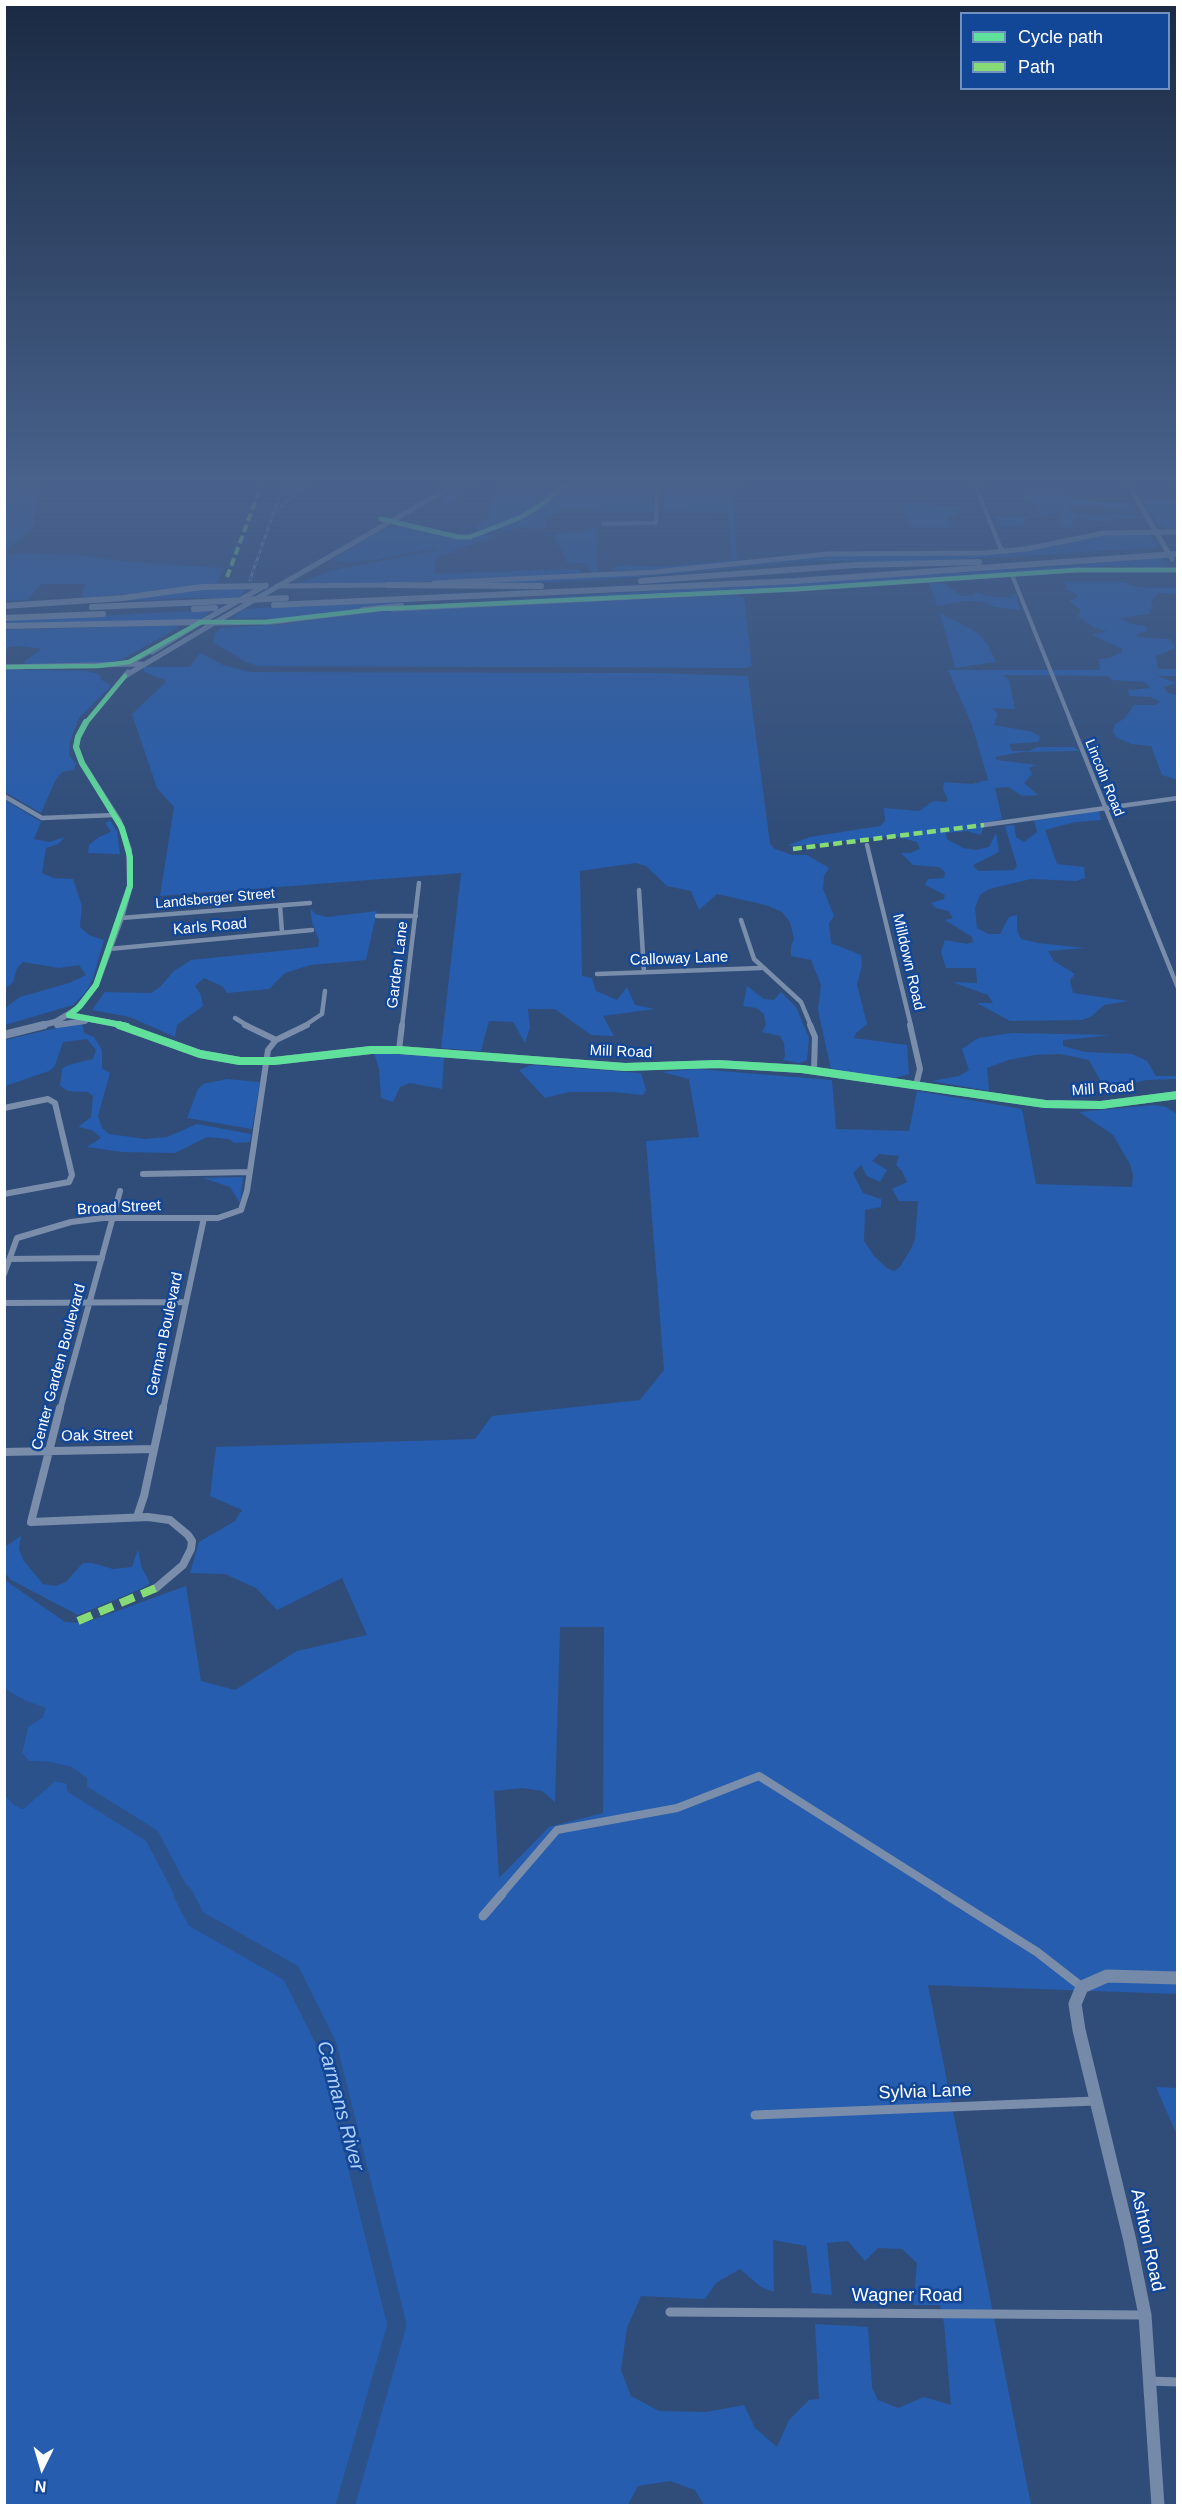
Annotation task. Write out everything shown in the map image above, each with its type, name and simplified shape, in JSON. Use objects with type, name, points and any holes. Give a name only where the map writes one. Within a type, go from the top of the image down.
[{"type":"highway","points":[[4,606],[80,601]]},
{"type":"highway","points":[[4,611],[223,601]]},
{"type":"highway","points":[[4,618],[375,601]]},
{"type":"highway","points":[[363,610],[463,601]]},
{"type":"highway","points":[[4,626],[201,622]]},
{"type":"main road","points":[[110,666],[135,660],[238,601]]},
{"type":"main road","points":[[4,667],[140,664],[251,601]]},
{"type":"main road","points":[[201,622],[265,622],[363,610],[551,601]]},
{"type":"main road","points":[[39,1027],[69,1015],[94,989],[121,918],[130,886],[131,863],[127,843],[115,815],[84,767],[76,747],[80,731],[127,674],[166,642]]},
{"type":"main road","points":[[110,666],[125,668],[127,674]]},
{"type":"main road","name":"Mill Road","points":[[69,1015],[136,1028],[200,1054],[232,1061],[265,1062],[370,1050],[399,1050],[625,1067],[718,1064],[814,1070],[1016,1101],[1064,1105],[1113,1104],[1178,1095]]},
{"type":"main road","points":[[4,1035],[39,1027],[101,1020]]},
{"type":"main road","points":[[1082,1987],[1107,1976],[1178,1978]]},
{"type":"main road","name":"Ashton Road","points":[[1082,1987],[1075,2004],[1079,2030],[1134,2259],[1144,2315],[1158,2505]]},
{"type":"street","name":"Lincoln Road","points":[[1022,601],[1178,988]]},
{"type":"street","points":[[4,796],[42,818],[115,815]]},
{"type":"street","points":[[984,825],[1178,798]]},
{"type":"street","name":"Milldown Road","points":[[867,845],[917,1052],[920,1069],[916,1085]]},
{"type":"street","name":"Garden Lane","points":[[399,1050],[419,883]]},
{"type":"street","points":[[639,890],[644,972]]},
{"type":"street","name":"Landsberger Street","points":[[121,918],[310,903]]},
{"type":"street","points":[[280,906],[282,933]]},
{"type":"street","points":[[377,916],[416,916]]},
{"type":"street","points":[[741,920],[749,949],[761,968],[780,980],[801,1002],[815,1037],[814,1070]]},
{"type":"street","name":"Karls Road","points":[[110,949],[312,930]]},
{"type":"street","name":"Calloway Lane","points":[[597,974],[761,968]]},
{"type":"street","points":[[204,1218],[229,1216],[241,1210],[245,1203],[268,1050],[276,1040],[311,1023],[322,1014],[325,991]]},
{"type":"street","points":[[235,1018],[276,1040]]},
{"type":"street","points":[[4,1107],[48,1099],[55,1103],[72,1175],[69,1182],[4,1194]]},
{"type":"street","points":[[143,1174],[250,1172]]},
{"type":"street","name":"Center Garden Boulevard","points":[[120,1191],[32,1522],[137,1517]]},
{"type":"street","name":"Broad Street","points":[[10,1259],[17,1238],[71,1222],[112,1218],[204,1218]]},
{"type":"street","name":"German Boulevard","points":[[137,1517],[204,1218]]},
{"type":"street","points":[[4,1274],[10,1259],[102,1258]]},
{"type":"street","points":[[5,1305],[186,1302]]},
{"type":"street","name":"Oak Street","points":[[4,1452],[154,1449]]},
{"type":"street","points":[[137,1517],[160,1517],[170,1520],[181,1528],[192,1541],[191,1549],[183,1565],[156,1588]]},
{"type":"street","points":[[483,1916],[557,1830],[677,1808],[759,1776],[1037,1952],[1082,1987]]},
{"type":"street","name":"Sylvia Lane","points":[[755,2115],[1096,2101]]},
{"type":"street","name":"Wagner Road","points":[[670,2312],[1144,2315]]},
{"type":"street","points":[[1149,2381],[1178,2382]]},
{"type":"shaded area","points":[[603,601],[744,601],[752,666],[745,668],[258,666],[246,662],[214,643],[214,634],[221,628],[285,624],[368,612]]},
{"type":"shaded area","points":[[935,601],[962,601],[937,606]]},
{"type":"shaded area","points":[[966,601],[1018,601],[1020,610],[994,607],[984,602]]},
{"type":"shaded area","points":[[1069,601],[1151,601],[1153,607],[1149,614],[1121,618],[1131,624],[1146,626],[1147,631],[1137,633],[1137,637],[1170,639],[1175,648],[1156,656],[1158,669],[1177,669],[1177,676],[1157,676],[1177,683],[1164,687],[1168,693],[1177,695],[1177,780],[1162,775],[1151,746],[1131,744],[1116,737],[1113,732],[1115,724],[1124,719],[1134,705],[1155,705],[1160,702],[1151,697],[1129,696],[1128,690],[1151,688],[1145,682],[1112,680],[1109,676],[1004,675],[1009,680],[1015,709],[992,708],[998,714],[994,725],[1033,732],[1040,737],[1038,742],[1009,744],[1012,751],[1029,751],[1037,747],[1074,747],[1079,751],[1021,752],[995,757],[997,760],[1036,765],[1029,768],[1032,774],[1024,783],[1038,795],[1022,796],[1009,787],[995,788],[1002,819],[978,825],[983,827],[981,835],[967,831],[946,833],[947,839],[963,848],[975,850],[989,847],[996,833],[999,852],[973,865],[978,871],[1014,870],[1017,866],[1005,826],[1014,825],[1016,837],[1024,842],[1037,832],[1034,820],[1099,811],[1101,820],[1075,822],[1045,830],[1057,864],[1084,867],[1085,878],[1076,881],[1031,879],[989,889],[980,895],[975,908],[977,928],[988,934],[1000,934],[1009,917],[1017,915],[1017,931],[1021,939],[1085,948],[1048,951],[1054,961],[1075,974],[1070,980],[1073,993],[1128,1001],[1104,1005],[1092,1016],[1082,1020],[1010,1021],[977,1003],[993,1003],[988,995],[952,982],[977,983],[976,968],[946,968],[941,952],[945,940],[967,944],[973,942],[972,937],[945,920],[953,918],[948,911],[936,908],[931,903],[944,899],[945,895],[925,885],[928,879],[944,878],[945,872],[939,867],[913,865],[901,853],[910,853],[920,849],[917,842],[894,836],[788,845],[810,837],[880,826],[885,821],[884,808],[919,811],[933,801],[945,802],[948,800],[943,789],[944,782],[972,784],[988,780],[972,725],[948,670],[1100,670],[1099,659],[1109,658],[1122,652],[1122,649],[1092,635],[1107,631],[1095,628],[1077,616],[1080,609]]},
{"type":"shaded area","points":[[416,602],[274,619],[234,618],[242,610],[258,608]]},
{"type":"shaded area","points":[[211,610],[202,618],[189,621],[5,624],[5,621]]},
{"type":"shaded area","points":[[940,613],[978,633],[988,645],[996,662],[955,668]]},
{"type":"shaded area","points":[[174,625],[179,627],[121,660],[106,663],[26,665],[24,662],[41,649],[21,646],[9,647],[5,651],[5,630]]},
{"type":"shaded area","points":[[200,653],[223,665],[250,672],[657,673],[748,676],[770,844],[775,849],[792,855],[807,855],[829,868],[824,876],[823,889],[834,916],[829,923],[831,943],[861,955],[862,965],[857,985],[867,1024],[856,1033],[854,1038],[907,1045],[909,1074],[891,1079],[831,1069],[818,1010],[821,985],[811,960],[791,956],[794,939],[790,922],[782,912],[766,905],[717,894],[699,910],[691,891],[667,886],[646,866],[636,863],[580,871],[582,976],[592,978],[596,991],[617,1000],[627,987],[635,1005],[655,1009],[603,1016],[614,1036],[591,1035],[555,1009],[528,1009],[530,1027],[525,1043],[513,1022],[489,1021],[481,1051],[441,1048],[461,873],[160,896],[174,807],[157,788],[132,714],[167,681],[144,672],[144,667],[190,667]]},
{"type":"shaded area","points":[[4,669],[87,671],[99,674],[102,680],[111,686],[79,718],[70,741],[69,755],[76,764],[73,770],[62,772],[55,781],[41,813],[5,792]]},
{"type":"shaded area","points":[[5,800],[41,822],[34,839],[49,842],[65,837],[58,844],[46,848],[42,873],[53,878],[73,879],[82,906],[80,927],[89,935],[104,940],[93,978],[86,992],[73,1005],[5,1025],[5,1008],[20,997],[69,983],[86,975],[79,965],[59,968],[23,962],[17,968],[13,982],[5,989]]},
{"type":"shaded area","points":[[110,820],[117,832],[120,854],[88,853],[89,845],[99,837],[111,832],[105,823]]},
{"type":"shaded area","points":[[310,908],[315,914],[327,917],[377,911],[366,960],[310,965],[285,973],[269,989],[227,993],[222,986],[204,978],[195,986],[201,995],[203,1006],[177,1025],[175,1037],[130,1017],[92,1010],[105,992],[151,993],[160,987],[174,971],[191,960],[318,947],[319,940],[312,922]]},
{"type":"shaded area","points":[[747,986],[764,999],[774,1000],[781,992],[796,1007],[809,1038],[807,1060],[800,1063],[783,1060],[784,1043],[780,1036],[762,1032],[766,1025],[764,1014],[756,1008],[743,1006]]},
{"type":"shaded area","points":[[82,1022],[84,1033],[94,1037],[102,1050],[102,1068],[110,1073],[98,1116],[102,1128],[109,1134],[145,1139],[167,1137],[197,1124],[251,1134],[250,1142],[234,1143],[229,1139],[207,1137],[175,1153],[122,1152],[87,1147],[101,1138],[92,1130],[78,1127],[91,1117],[93,1096],[88,1092],[68,1091],[60,1086],[62,1069],[68,1065],[93,1059],[96,1050],[87,1039],[63,1042],[55,1066],[49,1071],[5,1086],[5,1040]]},
{"type":"shaded area","points":[[1012,1033],[1111,1035],[1063,1040],[1063,1046],[1085,1052],[1132,1054],[1147,1061],[1156,1076],[1177,1076],[1177,1079],[1147,1080],[1105,1089],[1089,1060],[1060,1054],[1035,1055],[1008,1060],[987,1068],[989,1091],[932,1081],[959,1076],[969,1070],[962,1049],[978,1038]]},
{"type":"shaded area","points":[[374,1053],[444,1057],[442,1089],[410,1083],[400,1087],[393,1102],[381,1098],[379,1069]]},
{"type":"shaded area","points":[[531,1065],[641,1073],[646,1090],[643,1095],[569,1092],[545,1098],[519,1070]]},
{"type":"shaded area","points":[[696,1069],[832,1080],[836,1129],[909,1131],[917,1091],[1022,1109],[1036,1184],[1132,1187],[1133,1175],[1130,1164],[1113,1135],[1079,1112],[1154,1105],[1166,1107],[1177,1114],[1177,1994],[928,1985],[1031,2505],[704,2505],[695,2490],[670,2481],[638,2486],[627,2506],[5,2505],[4,1794],[14,1805],[23,1809],[55,1781],[65,1783],[87,1796],[87,1778],[50,1762],[29,1761],[22,1753],[28,1727],[43,1717],[22,1699],[5,1689],[5,1580],[65,1622],[84,1623],[186,1586],[201,1681],[235,1690],[297,1651],[367,1635],[342,1578],[277,1610],[256,1588],[225,1574],[190,1573],[199,1542],[235,1521],[242,1510],[210,1496],[216,1447],[475,1439],[492,1416],[640,1400],[664,1370],[646,1141],[699,1137],[689,1079],[662,1072]],"holes":[[[879,1154],[899,1156],[896,1165],[907,1182],[892,1189],[899,1201],[918,1201],[915,1239],[900,1267],[894,1271],[874,1256],[864,1241],[865,1210],[881,1207],[881,1199],[863,1193],[853,1173],[861,1165],[867,1176],[880,1182],[887,1170],[872,1161]],[[560,1627],[604,1627],[603,1813],[549,1827],[499,1878],[494,1791],[522,1788],[542,1791],[555,1802]],[[773,2240],[806,2246],[812,2293],[832,2295],[827,2243],[848,2241],[865,2261],[878,2248],[902,2249],[917,2263],[913,2305],[940,2305],[944,2323],[951,2405],[924,2397],[898,2408],[878,2400],[872,2387],[868,2327],[815,2324],[819,2399],[809,2400],[789,2420],[777,2447],[755,2428],[744,2405],[706,2412],[659,2411],[631,2396],[621,2370],[627,2328],[641,2296],[705,2299],[716,2283],[740,2269],[761,2287],[774,2292]]]},
{"type":"shaded area","points":[[227,1079],[260,1082],[252,1129],[187,1118],[198,1089],[203,1084]]},
{"type":"shaded area","points":[[243,1177],[240,1203],[230,1187],[203,1178]]},
{"type":"shaded area","points":[[21,1536],[19,1549],[23,1560],[43,1584],[55,1586],[66,1582],[83,1563],[113,1569],[132,1567],[138,1549],[141,1566],[150,1583],[78,1615],[11,1580],[5,1573],[5,1547]]},
{"type":"shaded area","points":[[4,1689],[46,1708],[43,1717],[28,1727],[22,1753],[29,1761],[50,1762],[72,1767],[87,1778],[87,1797],[65,1783],[55,1781],[23,1809],[14,1805],[5,1794]]},
{"type":"shaded area","points":[[1156,2087],[1177,2088],[1177,2135]]},
{"type":"waterway","name":"Carmans River","points":[[74,1787],[152,1836],[183,1895]]},
{"type":"waterway","name":"Carmans River","points":[[183,1894],[196,1919],[291,1973],[327,2045],[397,2325],[345,2506]]},
{"type":"marked path","points":[[793,849],[984,825]]},
{"type":"marked path","points":[[78,1621],[156,1588]]},
{"type":"cycle path","points":[[4,667],[98,666],[129,662],[201,622],[265,622],[378,609],[543,601]]},
{"type":"cycle path","points":[[69,1015],[80,1006],[96,985],[130,886],[130,857],[122,828],[82,763],[76,747],[78,737],[87,720],[125,676]]},
{"type":"cycle path","points":[[69,1015],[130,1027],[200,1054],[240,1061],[274,1061],[371,1050],[399,1050],[625,1067],[718,1064],[802,1069],[1045,1104],[1101,1105],[1178,1095]]}]
